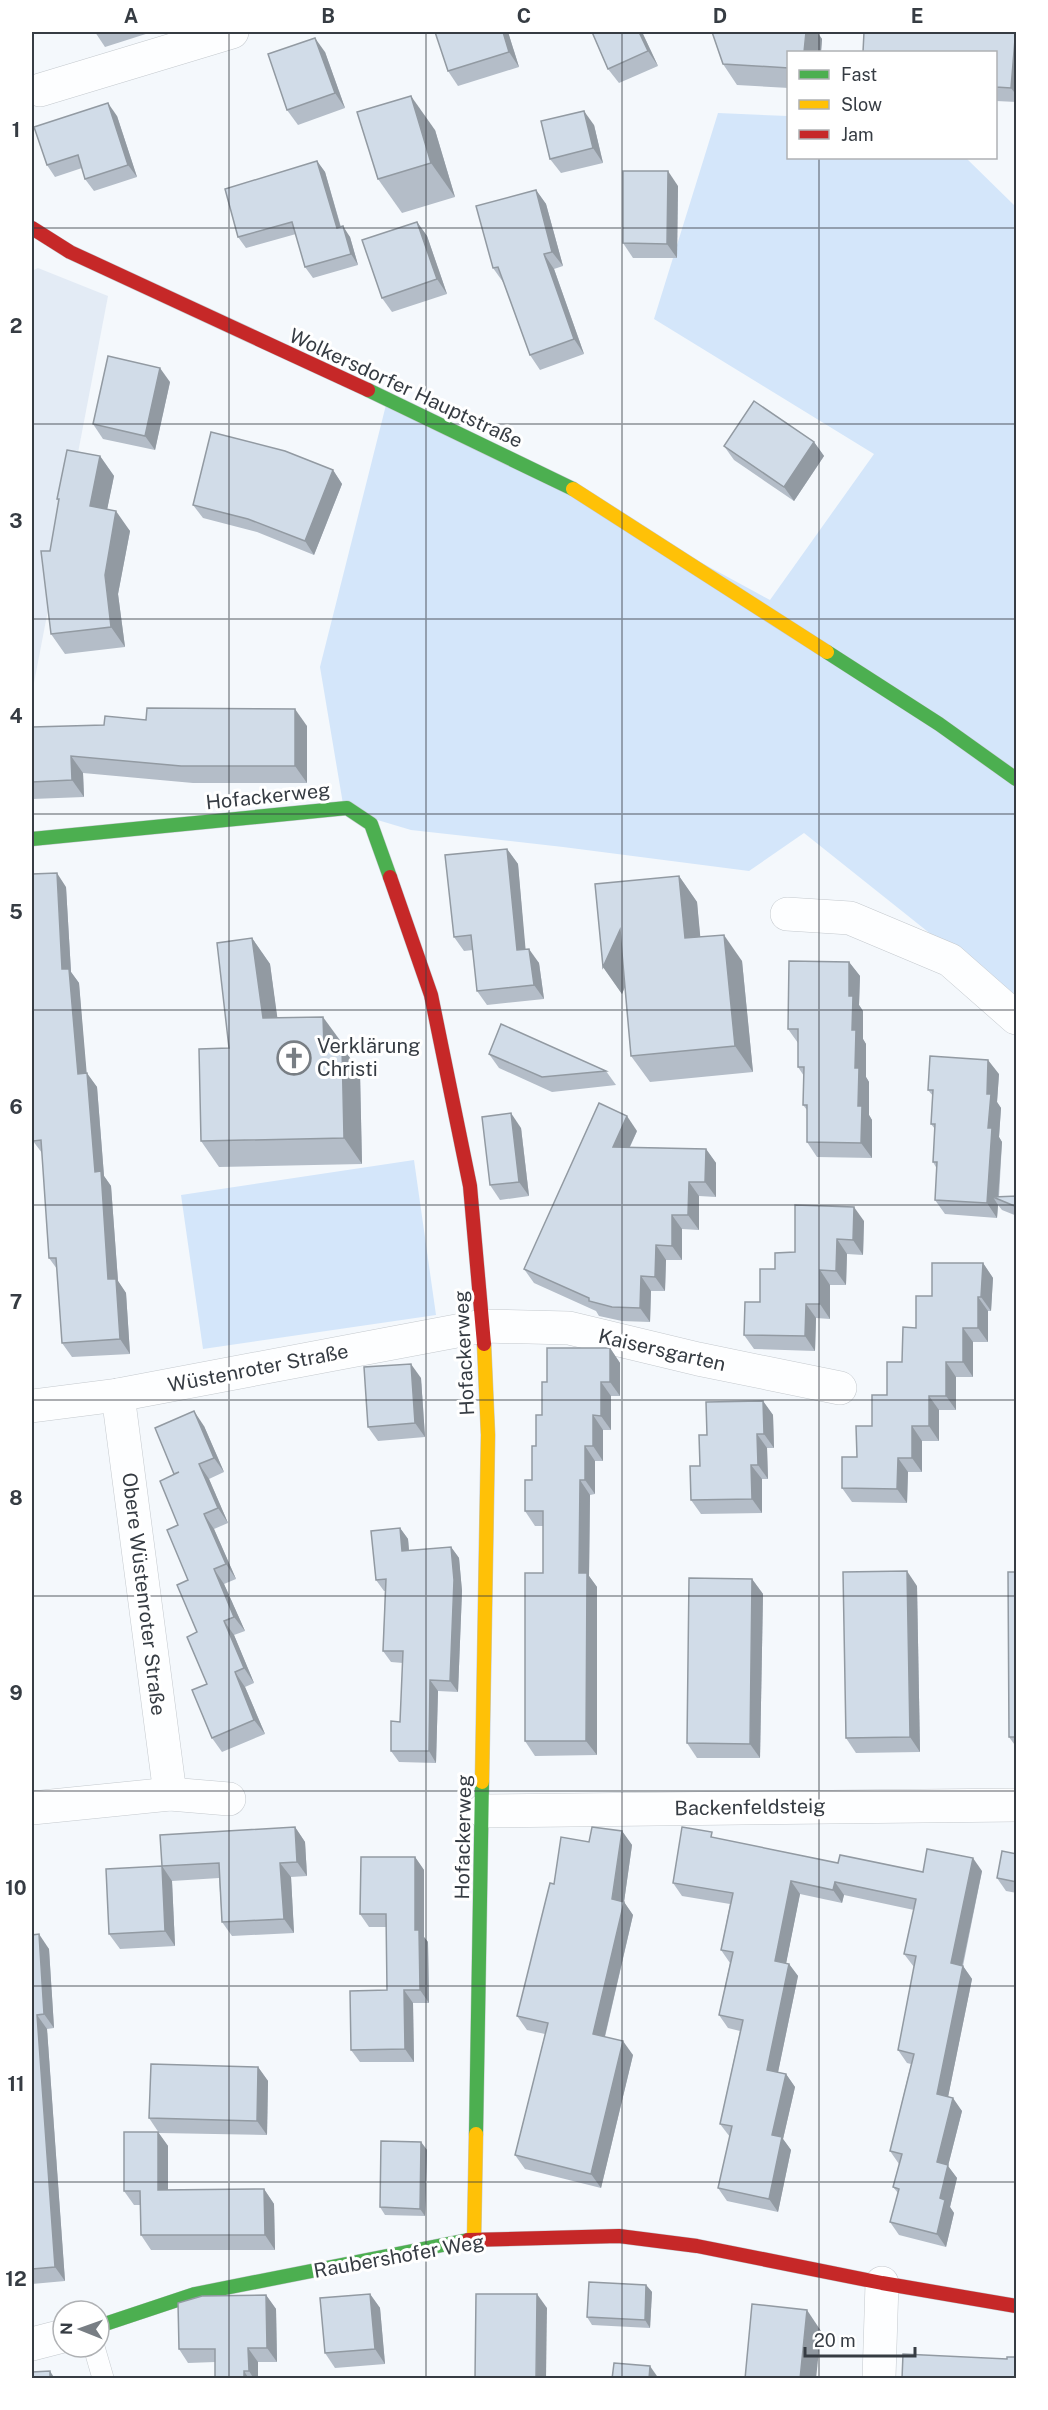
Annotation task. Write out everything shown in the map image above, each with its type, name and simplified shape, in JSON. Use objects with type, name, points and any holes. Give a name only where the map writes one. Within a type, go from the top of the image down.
[{"type":"street","points":[[40,90],[232,32]]},
{"type":"street","name":"Wolkersdorfer Hauptstraße","points":[[32,228],[70,252],[576,490],[939,724],[1017,779]]},
{"type":"street","name":"Hofackerweg","points":[[32,839],[347,808],[371,824],[431,995],[470,1186],[483,1326],[488,1436],[474,2239]]},
{"type":"street","points":[[787,914],[850,918],[950,960],[1017,1018]]},
{"type":"street","name":"Kaisersgarten","points":[[483,1326],[570,1328],[698,1359],[840,1389]]},
{"type":"street","name":"Wüstenroter Straße","points":[[32,1406],[118,1395],[483,1326]]},
{"type":"street","name":"Obere Wüstenroter Straße","points":[[118,1395],[170,1794]]},
{"type":"street","points":[[32,1808],[170,1794],[230,1799]]},
{"type":"street","name":"Backenfeldsteig","points":[[483,1810],[1017,1805]]},
{"type":"street","name":"Raubershofer Weg","points":[[111,2322],[195,2294],[474,2239],[630,2238],[746,2254],[882,2283],[1017,2306]]},
{"type":"street","points":[[879,2379],[882,2283]]},
{"type":"street","points":[[32,2344],[51,2339]]},
{"type":"lane","points":[[97,2359],[103,2379]]},
{"type":"shaded area","points":[[718,113],[787,116],[787,159],[967,159],[1016,207],[1016,1002],[804,833],[749,871],[411,830],[344,810],[320,667],[389,393],[770,600],[874,454],[654,319]]},
{"type":"shaded area","points":[[38,268],[108,296],[34,683],[32,683],[32,271]]},
{"type":"shaded area","points":[[414,1160],[436,1315],[203,1349],[181,1195]]},
{"type":"building","points":[[435,32],[503,32],[509,52],[448,71]]},
{"type":"building","points":[[592,32],[639,32],[648,51],[608,69]]},
{"type":"building","points":[[712,32],[806,32],[804,51],[787,51],[787,68],[723,64]]},
{"type":"building","points":[[864,32],[1017,32],[1011,88],[997,87],[997,51],[863,51]]},
{"type":"building","points":[[315,38],[335,93],[287,110],[268,54]]},
{"type":"building","points":[[411,96],[431,163],[378,179],[357,112]]},
{"type":"building","points":[[108,103],[128,165],[85,179],[78,155],[47,165],[34,127]]},
{"type":"building","points":[[584,111],[593,148],[550,159],[541,121]]},
{"type":"building","points":[[317,161],[337,228],[343,226],[351,254],[305,267],[292,222],[238,237],[225,189]]},
{"type":"building","points":[[623,171],[668,171],[667,244],[623,243]]},
{"type":"building","points":[[536,190],[552,252],[544,254],[574,339],[530,355],[498,267],[493,268],[476,206]]},
{"type":"building","points":[[417,222],[437,279],[382,298],[362,240]]},
{"type":"building","points":[[108,356],[160,368],[145,436],[93,424]]},
{"type":"building","points":[[754,401],[814,442],[784,487],[724,446]]},
{"type":"building","points":[[211,432],[285,451],[333,470],[305,541],[248,519],[193,505]]},
{"type":"building","points":[[67,450],[100,456],[90,506],[116,511],[105,575],[111,627],[51,634],[41,551],[50,551]]},
{"type":"building","points":[[147,708],[295,709],[295,766],[181,766],[71,756],[72,780],[32,782],[32,727],[104,725],[105,716],[146,720]]},
{"type":"building","points":[[507,849],[517,950],[529,949],[534,985],[477,991],[471,935],[454,937],[445,855]]},
{"type":"building","points":[[57,873],[62,969],[69,969],[78,1074],[87,1073],[95,1172],[101,1171],[108,1279],[116,1279],[120,1339],[62,1343],[56,1258],[49,1258],[41,1140],[33,1141],[32,874]]},
{"type":"building","points":[[679,876],[685,938],[724,935],[735,1046],[631,1056],[620,930],[603,967],[595,884]]},
{"type":"building","name":"Verklärung Christi","points":[[252,938],[263,1018],[323,1017],[324,1047],[342,1046],[344,1138],[201,1141],[199,1049],[229,1048],[217,943]]},
{"type":"building","points":[[789,961],[849,962],[849,996],[853,996],[852,1030],[856,1030],[855,1068],[859,1068],[858,1106],[862,1106],[861,1143],[807,1142],[807,1105],[803,1105],[804,1067],[798,1067],[798,1029],[788,1029]]},
{"type":"building","points":[[501,1024],[606,1071],[542,1077],[489,1054]]},
{"type":"building","points":[[930,1056],[988,1060],[987,1094],[991,1094],[988,1128],[992,1128],[987,1203],[935,1200],[937,1162],[933,1162],[935,1124],[931,1124],[933,1090],[928,1090]]},
{"type":"building","points":[[599,1103],[627,1116],[613,1147],[706,1149],[705,1182],[689,1182],[688,1215],[672,1215],[672,1246],[656,1245],[655,1277],[641,1276],[640,1308],[612,1307],[589,1301],[589,1298],[524,1269]]},
{"type":"building","points":[[511,1113],[519,1182],[490,1185],[482,1117]]},
{"type":"building","points":[[1017,1196],[1017,1207],[993,1197]]},
{"type":"building","points":[[795,1205],[854,1207],[853,1240],[837,1239],[836,1271],[820,1270],[820,1304],[806,1304],[805,1336],[744,1335],[745,1302],[760,1302],[760,1269],[775,1269],[775,1253],[795,1252]]},
{"type":"building","points":[[932,1263],[983,1263],[981,1297],[978,1297],[978,1328],[963,1328],[963,1362],[946,1362],[946,1396],[929,1396],[929,1426],[912,1426],[912,1458],[898,1458],[897,1489],[842,1488],[842,1457],[857,1457],[856,1426],[872,1426],[872,1395],[887,1395],[887,1362],[902,1362],[903,1327],[916,1328],[916,1296],[932,1296]]},
{"type":"building","points":[[547,1348],[610,1348],[610,1382],[601,1382],[601,1416],[593,1415],[593,1446],[585,1446],[585,1480],[580,1480],[579,1573],[587,1573],[586,1741],[525,1741],[525,1573],[543,1573],[543,1511],[525,1511],[525,1480],[532,1480],[532,1446],[536,1446],[536,1415],[542,1415],[542,1382],[547,1382]]},
{"type":"building","points":[[411,1364],[415,1423],[368,1427],[364,1367]]},
{"type":"building","points":[[763,1401],[764,1434],[757,1434],[758,1465],[751,1465],[752,1499],[691,1500],[690,1466],[700,1466],[699,1435],[707,1435],[706,1402]]},
{"type":"building","points":[[194,1411],[214,1458],[199,1464],[218,1508],[204,1514],[226,1564],[214,1569],[234,1617],[224,1621],[244,1668],[235,1672],[254,1720],[212,1738],[192,1690],[207,1684],[187,1637],[197,1632],[177,1585],[188,1580],[167,1530],[178,1525],[160,1481],[179,1472],[174,1474],[155,1428]]},
{"type":"building","points":[[400,1528],[402,1551],[451,1547],[454,1580],[450,1681],[430,1680],[429,1751],[391,1751],[391,1721],[400,1722],[403,1651],[383,1651],[386,1579],[376,1580],[371,1531]]},
{"type":"building","points":[[907,1571],[910,1737],[846,1738],[843,1572]]},
{"type":"building","points":[[1008,1572],[1017,1572],[1017,1737],[1009,1737]]},
{"type":"building","points":[[689,1578],[752,1579],[750,1744],[687,1743]]},
{"type":"building","points":[[295,1827],[297,1862],[280,1863],[284,1919],[222,1922],[219,1863],[162,1866],[160,1835]]},
{"type":"building","points":[[592,1827],[622,1831],[612,1899],[624,1902],[593,2034],[623,2041],[591,2174],[515,2155],[548,2023],[517,2016],[550,1883],[554,1884],[561,1837],[589,1842]]},
{"type":"building","points":[[682,1827],[712,1832],[711,1837],[838,1863],[840,1855],[923,1872],[927,1849],[973,1858],[951,1963],[963,1966],[937,2094],[953,2098],[937,2162],[948,2165],[940,2198],[945,2200],[937,2234],[890,2222],[899,2189],[893,2187],[902,2154],[890,2151],[914,2054],[898,2050],[916,1956],[904,1954],[916,1899],[835,1882],[833,1890],[791,1881],[775,1961],[789,1964],[767,2070],[786,2074],[772,2135],[782,2137],[769,2199],[718,2188],[732,2126],[720,2124],[743,2020],[719,2015],[733,1952],[721,1950],[733,1893],[673,1883]]},
{"type":"building","points":[[1002,1851],[1017,1854],[1017,1882],[997,1878]]},
{"type":"building","points":[[361,1857],[415,1857],[415,1930],[419,1930],[420,1990],[404,1990],[405,2049],[351,2050],[350,1991],[387,1990],[386,1914],[360,1914]]},
{"type":"building","points":[[162,1866],[165,1931],[109,1934],[106,1869]]},
{"type":"building","points":[[39,1934],[44,2014],[37,2015],[55,2267],[32,2269],[32,1935]]},
{"type":"building","points":[[151,2064],[258,2067],[257,2121],[149,2118]]},
{"type":"building","points":[[124,2132],[158,2132],[158,2190],[264,2189],[265,2235],[141,2235],[140,2191],[124,2191]]},
{"type":"building","points":[[381,2141],[421,2142],[420,2209],[380,2207]]},
{"type":"building","points":[[589,2282],[646,2285],[645,2320],[587,2317]]},
{"type":"building","points":[[370,2294],[375,2349],[325,2353],[320,2298]]},
{"type":"building","points":[[476,2294],[537,2294],[536,2379],[475,2379]]},
{"type":"building","points":[[266,2295],[267,2348],[248,2348],[249,2371],[244,2371],[244,2379],[215,2379],[215,2349],[179,2349],[178,2303],[202,2296]]},
{"type":"building","points":[[752,2304],[807,2310],[800,2379],[745,2379]]},
{"type":"building","points":[[903,2354],[1007,2359],[1007,2357],[1017,2357],[1017,2379],[902,2379]]},
{"type":"building","points":[[614,2363],[650,2366],[649,2379],[612,2379]]},
{"type":"building","points":[[50,2371],[50,2379],[32,2379],[32,2372]]},
{"type":"traffic: fast","points":[[368,390],[573,489]]},
{"type":"traffic: fast","points":[[827,652],[939,724],[1016,779]]},
{"type":"traffic: fast","points":[[32,839],[347,808],[371,824],[390,877]]},
{"type":"traffic: fast","points":[[476,2134],[482,1782]]},
{"type":"traffic: fast","points":[[111,2322],[195,2294],[468,2240]]},
{"type":"traffic: slow","points":[[573,489],[827,652]]},
{"type":"traffic: slow","points":[[482,1782],[488,1435],[484,1344]]},
{"type":"traffic: slow","points":[[474,2239],[476,2134]]},
{"type":"traffic: jam","points":[[32,228],[70,252],[368,390]]},
{"type":"traffic: jam","points":[[390,877],[431,995],[470,1186],[484,1344]]},
{"type":"traffic: jam","points":[[468,2240],[619,2236],[697,2246],[882,2283],[1016,2306]]},
{"type":"place","name":"Verklärung Christi","points":[[294,1058]]}]
